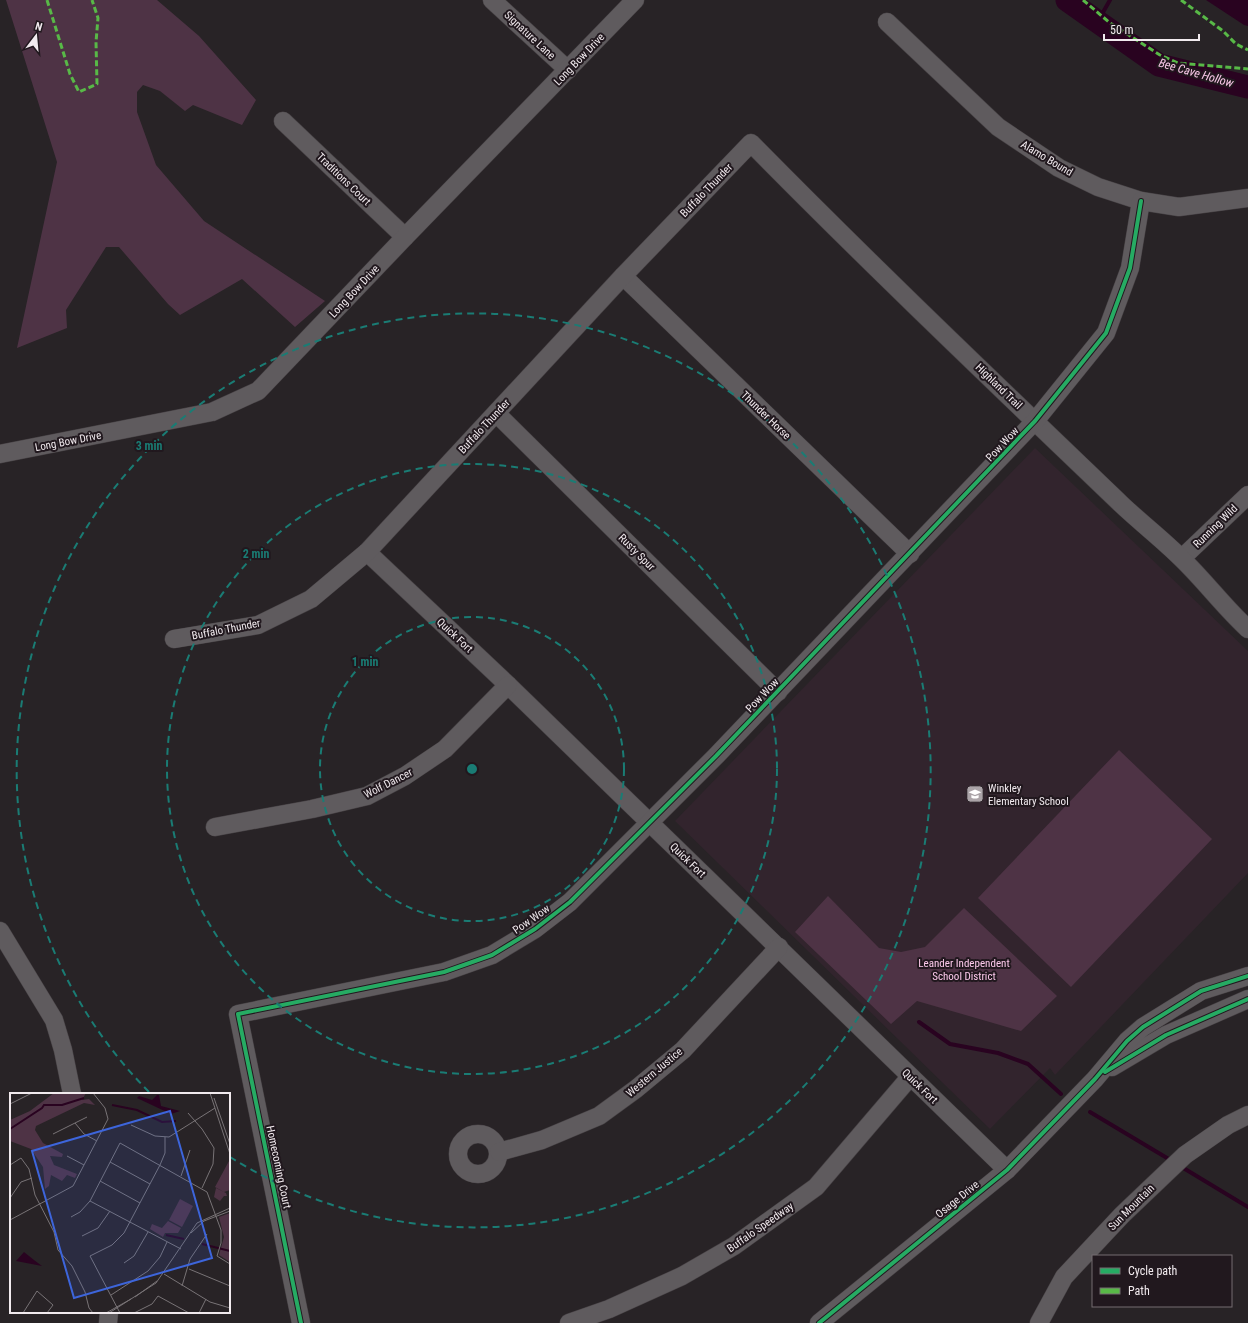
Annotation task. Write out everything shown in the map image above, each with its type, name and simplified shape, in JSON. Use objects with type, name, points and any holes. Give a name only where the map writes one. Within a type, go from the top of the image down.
[{"type":"street","name":"Signature Lane","points":[[492,0],[568,70]]},
{"type":"street","name":"Long Bow Drive","points":[[0,454],[212,412],[258,391],[635,0]]},
{"type":"street","name":"Alamo Bound","points":[[887,22],[998,127],[1059,168],[1098,187],[1141,201],[1179,206],[1248,198]]},
{"type":"street","name":"Traditions Court","points":[[283,122],[405,237]]},
{"type":"street","name":"Buffalo Thunder","points":[[174,639],[258,625],[311,599],[367,552],[623,276],[751,143]]},
{"type":"street","name":"Highland Trail","points":[[751,143],[812,205],[1035,421],[1136,518],[1182,558],[1228,610],[1248,629]]},
{"type":"street","name":"Pow Wow","points":[[238,1014],[444,972],[492,955],[536,929],[570,902],[650,823],[778,692],[1035,421],[1106,333],[1130,268],[1141,201]]},
{"type":"street","name":"Thunder Horse","points":[[623,276],[910,554]]},
{"type":"street","name":"Rusty Spur","points":[[496,413],[778,692]]},
{"type":"street","name":"Running Wild","points":[[1182,558],[1248,494]]},
{"type":"street","name":"Quick Fort","points":[[367,552],[508,685],[1007,1170]]},
{"type":"street","name":"Wolf Dancer","points":[[215,827],[312,809],[367,796],[405,776],[445,749],[508,685]]},
{"type":"street","points":[[0,931],[54,1020],[63,1050],[72,1093]]},
{"type":"street","name":"Western Justice","points":[[499,1152],[542,1140],[599,1116],[636,1089],[683,1050],[779,947]]},
{"type":"street","name":"Osage Drive","points":[[819,1323],[1007,1170],[1095,1079],[1127,1042],[1160,1015],[1200,991],[1248,976]]},
{"type":"street","name":"Osage Drive","points":[[1095,1079],[1124,1059],[1166,1034],[1248,999]]},
{"type":"street","name":"Homecoming Court","points":[[238,1014],[301,1323]]},
{"type":"street","name":"Buffalo Speedway","points":[[569,1323],[609,1309],[682,1276],[734,1246],[816,1187],[910,1077]]},
{"type":"street","name":"Sun Mountain","points":[[1039,1323],[1064,1277],[1170,1169],[1185,1155],[1228,1125],[1248,1116]]},
{"type":"street","points":[[108,1323],[109,1313]]},
{"type":"shaded area","points":[[1206,0],[1248,0],[1248,26],[1244,25]]},
{"type":"shaded area","name":"Winkley Elementary School","points":[[1035,448],[1248,651],[1248,873],[1055,1075],[1050,1068],[990,1129],[675,821]]},
{"type":"green space","points":[[6,0],[157,0],[199,36],[256,100],[242,125],[193,105],[185,111],[160,91],[143,85],[137,92],[137,112],[156,165],[204,221],[325,301],[295,327],[242,279],[180,315],[168,304],[119,247],[106,247],[66,310],[67,328],[17,348],[57,162]]},
{"type":"green space","points":[[1119,750],[1212,839],[1071,987],[978,898]]},
{"type":"green space","name":"Leander Independent School District","points":[[828,896],[879,948],[901,952],[925,947],[964,908],[1057,996],[1021,1031],[917,1001],[891,1024],[795,932]]},
{"type":"waterway","name":"Bee Cave Hollow","points":[[1067,0],[1159,65],[1248,87]]},
{"type":"waterway","points":[[1098,21],[1110,0]]},
{"type":"waterway","points":[[919,1022],[950,1044],[998,1053],[1028,1064],[1061,1094]]},
{"type":"waterway","points":[[1090,1112],[1172,1161]]},
{"type":"waterway","points":[[1180,1166],[1248,1207]]},
{"type":"marked path","points":[[47,0],[70,74],[79,92],[97,84],[96,42],[98,18],[92,0]]},
{"type":"marked path","points":[[1083,0],[1110,23],[1160,55],[1178,63],[1248,69]]},
{"type":"marked path","points":[[1181,0],[1223,31],[1236,44],[1248,50]]},
{"type":"cycle path","points":[[301,1323],[238,1014],[444,972],[492,955],[535,929],[570,902],[716,756],[1035,421],[1106,333],[1130,268],[1141,201]]},
{"type":"cycle path","points":[[819,1323],[1007,1170],[1095,1079],[1127,1041],[1143,1027],[1201,991],[1248,976]]},
{"type":"cycle path","points":[[1105,1072],[1166,1035],[1248,999]]},
{"type":"place","name":"Winkley Elementary School","points":[[975,794]]}]
